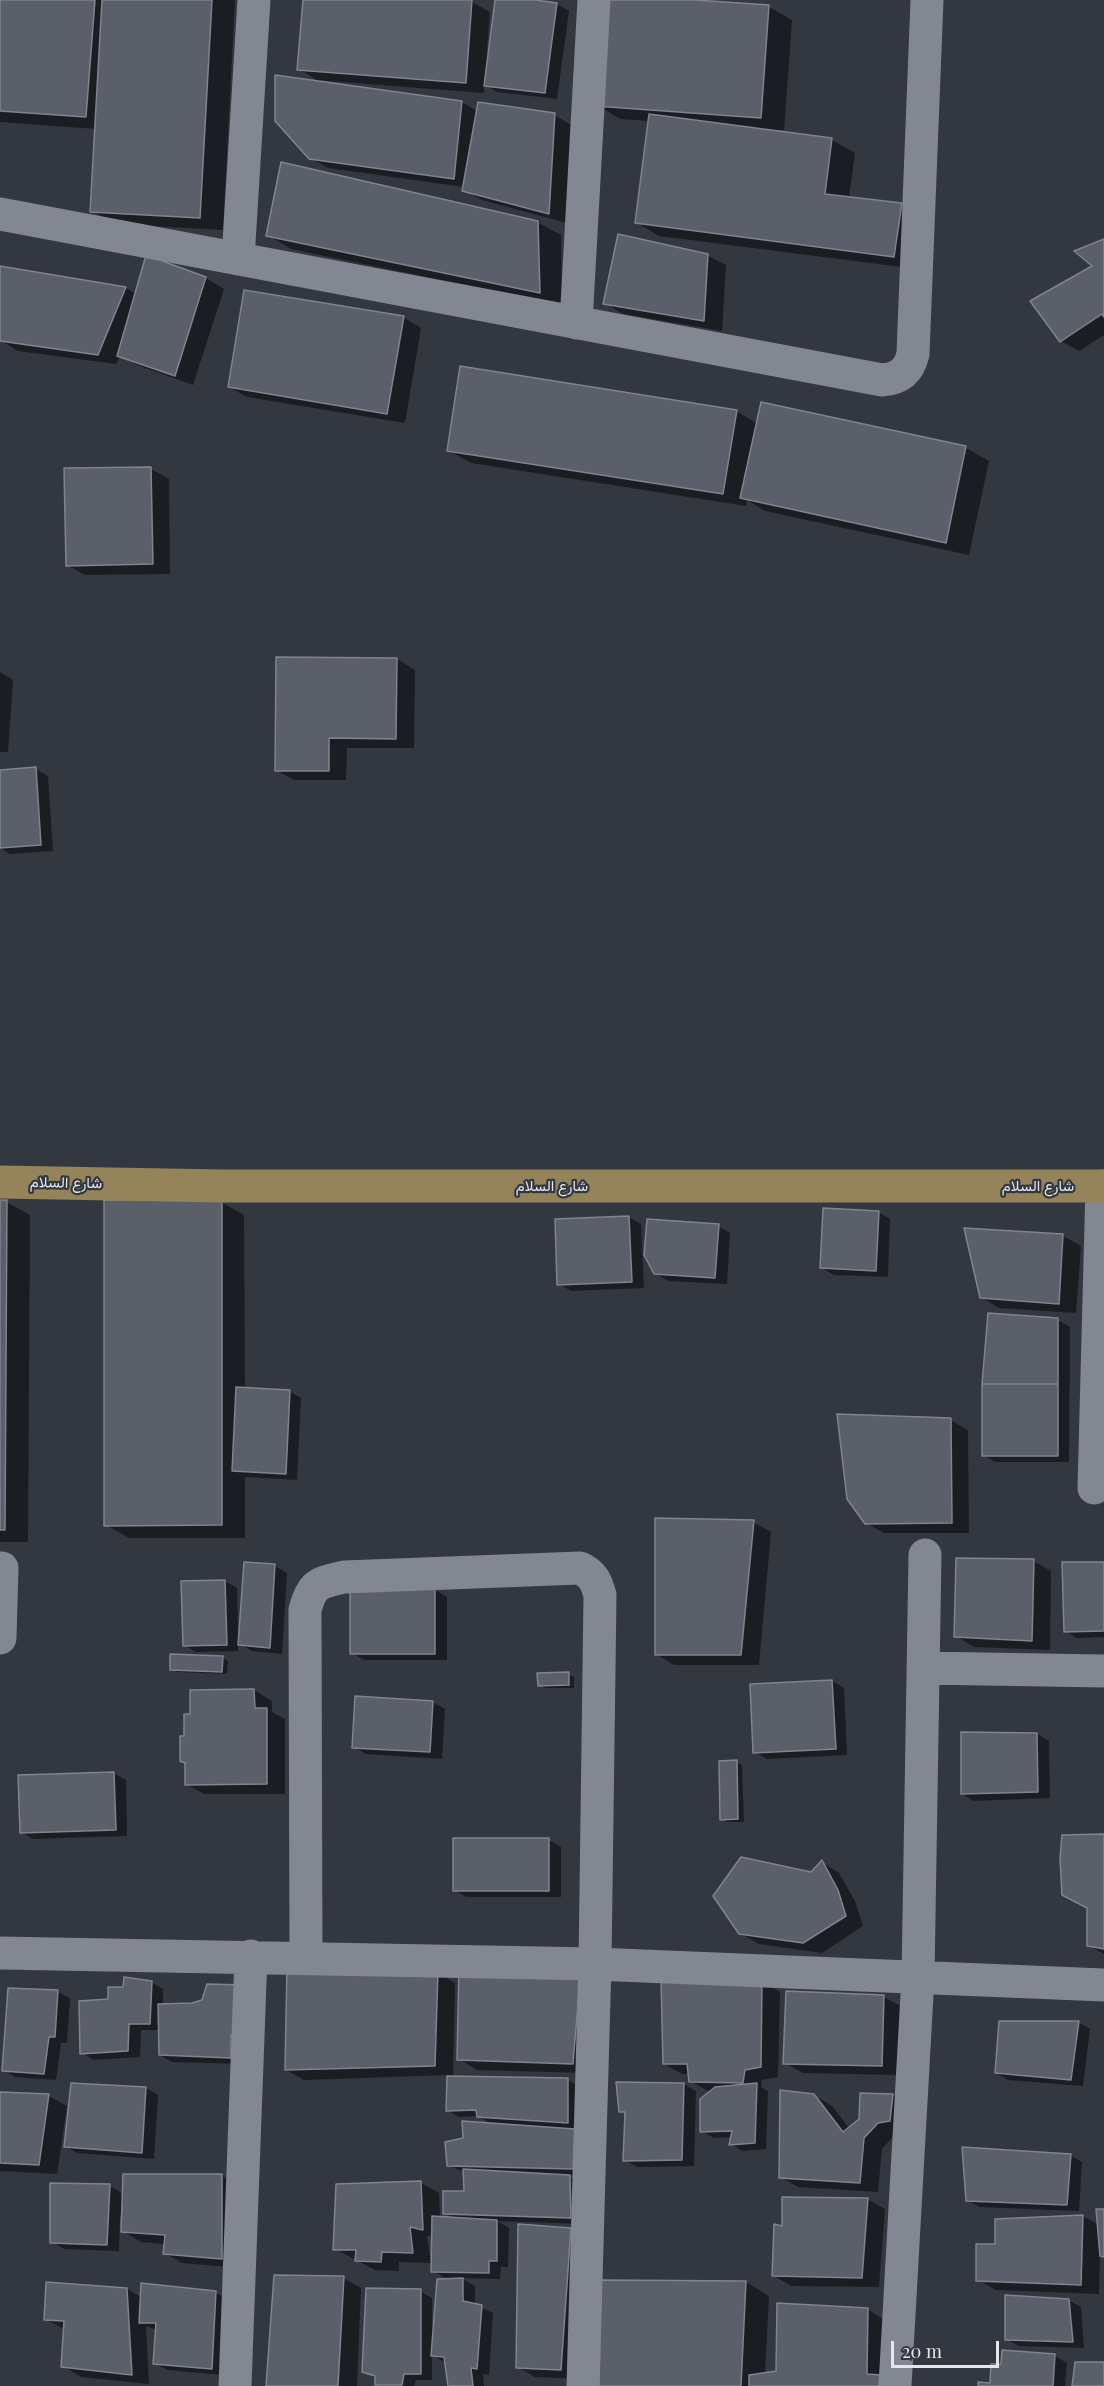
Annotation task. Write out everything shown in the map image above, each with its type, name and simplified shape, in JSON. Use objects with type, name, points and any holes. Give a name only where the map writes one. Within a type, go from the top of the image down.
[{"type":"main road","name":"شارع السلام","points":[[0,1182],[222,1186],[1103,1186]]},
{"type":"street","points":[[238,259],[254,0]]},
{"type":"street","points":[[576,323],[594,0]]},
{"type":"street","points":[[0,214],[882,380],[899,376],[906,370],[913,354],[922,1]]},
{"type":"street","points":[[1094,1488],[1103,1186]]},
{"type":"street","points":[[895,2386],[918,1977],[925,1555]]},
{"type":"street","points":[[0,1638],[2,1568]]},
{"type":"street","points":[[306,1958],[305,1610],[309,1594],[319,1583],[344,1577],[580,1568],[591,1574],[597,1583],[600,1595],[595,1964],[583,2386]]},
{"type":"street","points":[[924,1668],[1104,1671]]},
{"type":"street","points":[[0,1953],[595,1964],[1104,1985]]},
{"type":"street","points":[[235,2386],[251,1956]]},
{"type":"building","points":[[0,0],[95,0],[86,117],[0,111]]},
{"type":"building","points":[[102,0],[212,0],[200,218],[90,212]]},
{"type":"building","points":[[303,0],[472,0],[466,83],[297,70]]},
{"type":"building","points":[[495,0],[536,0],[557,3],[545,93],[484,86]]},
{"type":"building","points":[[603,0],[696,0],[769,5],[761,118],[595,106]]},
{"type":"building","points":[[275,75],[462,101],[454,179],[309,159],[275,121]]},
{"type":"building","points":[[478,102],[555,113],[549,214],[462,191]]},
{"type":"building","points":[[649,114],[832,138],[825,194],[902,203],[894,257],[635,223]]},
{"type":"building","points":[[281,162],[538,221],[540,293],[266,236]]},
{"type":"building","points":[[618,234],[708,254],[704,321],[603,304]]},
{"type":"building","points":[[1104,239],[1104,317],[1102,314],[1060,342],[1030,301],[1092,266],[1074,251]]},
{"type":"building","points":[[146,255],[206,277],[175,376],[117,356]]},
{"type":"building","points":[[0,266],[126,287],[98,355],[0,341]]},
{"type":"building","points":[[244,290],[404,316],[387,414],[228,387]]},
{"type":"building","points":[[460,366],[737,410],[723,494],[447,451]]},
{"type":"building","points":[[761,402],[966,446],[946,543],[740,498]]},
{"type":"building","points":[[151,467],[153,564],[66,566],[64,468]]},
{"type":"building","points":[[276,657],[397,658],[396,739],[329,738],[329,771],[275,771]]},
{"type":"building","points":[[36,767],[41,845],[0,848],[0,770]]},
{"type":"building","points":[[0,1200],[7,1200],[5,1530],[0,1530]]},
{"type":"building","points":[[104,1200],[222,1200],[222,1525],[104,1526]]},
{"type":"building","points":[[823,1208],[879,1211],[876,1271],[820,1268]]},
{"type":"building","points":[[629,1216],[632,1282],[557,1285],[555,1219]]},
{"type":"building","points":[[647,1219],[719,1224],[715,1278],[654,1274],[644,1255]]},
{"type":"building","points":[[964,1228],[1063,1234],[1059,1304],[980,1298]]},
{"type":"building","points":[[988,1313],[1058,1318],[1058,1384],[982,1384]]},
{"type":"building","points":[[982,1384],[1058,1384],[1058,1456],[982,1456]]},
{"type":"building","points":[[236,1387],[290,1390],[286,1474],[232,1471]]},
{"type":"building","points":[[837,1414],[951,1418],[952,1523],[865,1524],[847,1499]]},
{"type":"building","points":[[655,1518],[754,1520],[741,1655],[655,1655]]},
{"type":"building","points":[[956,1558],[1034,1559],[1032,1641],[954,1637]]},
{"type":"building","points":[[244,1562],[275,1564],[270,1648],[238,1645]]},
{"type":"building","points":[[1062,1562],[1104,1562],[1104,1631],[1064,1632]]},
{"type":"building","points":[[225,1580],[227,1645],[183,1646],[181,1581]]},
{"type":"building","points":[[350,1589],[435,1589],[435,1654],[350,1654]]},
{"type":"building","points":[[170,1654],[223,1656],[222,1672],[170,1670]]},
{"type":"building","points":[[569,1672],[569,1685],[538,1686],[537,1673]]},
{"type":"building","points":[[832,1680],[836,1749],[753,1753],[750,1684]]},
{"type":"building","points":[[254,1689],[255,1708],[267,1708],[267,1784],[185,1785],[185,1763],[180,1761],[180,1736],[184,1736],[184,1714],[190,1714],[190,1690]]},
{"type":"building","points":[[355,1696],[433,1701],[430,1752],[352,1748]]},
{"type":"building","points":[[961,1732],[1037,1733],[1038,1792],[961,1794]]},
{"type":"building","points":[[737,1760],[738,1819],[720,1820],[719,1761]]},
{"type":"building","points":[[114,1772],[116,1830],[20,1833],[18,1775]]},
{"type":"building","points":[[1104,1834],[1104,1949],[1087,1946],[1087,1908],[1062,1895],[1060,1858],[1062,1835]]},
{"type":"building","points":[[453,1838],[549,1838],[549,1891],[453,1891]]},
{"type":"building","points":[[741,1857],[811,1872],[822,1860],[838,1890],[846,1916],[803,1943],[739,1934],[713,1896]]},
{"type":"building","points":[[287,1965],[438,1971],[435,2066],[285,2070]]},
{"type":"building","points":[[459,1966],[581,1968],[573,2064],[457,2060]]},
{"type":"building","points":[[124,1977],[152,1981],[150,2024],[129,2024],[128,2051],[80,2054],[79,2001],[108,1999],[108,1987],[123,1987]]},
{"type":"building","points":[[661,1979],[762,1980],[761,2067],[745,2070],[743,2083],[689,2082],[687,2064],[663,2064]]},
{"type":"building","points":[[207,1984],[243,1985],[238,2037],[231,2035],[231,2058],[159,2055],[158,2004],[192,2003],[202,2000]]},
{"type":"building","points":[[8,1988],[58,1990],[55,2037],[49,2037],[44,2074],[2,2071]]},
{"type":"building","points":[[786,1991],[884,1995],[882,2066],[783,2064]]},
{"type":"building","points":[[999,2021],[1079,2021],[1071,2080],[995,2073]]},
{"type":"building","points":[[447,2076],[568,2078],[568,2123],[477,2117],[476,2110],[446,2111]]},
{"type":"building","points":[[616,2082],[684,2083],[682,2160],[623,2161],[625,2112],[619,2112]]},
{"type":"building","points":[[71,2083],[146,2087],[142,2153],[64,2147]]},
{"type":"building","points":[[757,2083],[755,2143],[729,2145],[732,2131],[700,2132],[700,2099],[715,2087]]},
{"type":"building","points":[[780,2090],[814,2094],[843,2132],[859,2119],[860,2093],[893,2094],[890,2121],[878,2123],[864,2138],[860,2183],[779,2178]]},
{"type":"building","points":[[0,2092],[49,2094],[39,2165],[0,2163]]},
{"type":"building","points":[[462,2121],[575,2129],[573,2169],[447,2166],[445,2142],[463,2138]]},
{"type":"building","points":[[962,2147],[1071,2154],[1067,2205],[966,2201]]},
{"type":"building","points":[[463,2169],[570,2175],[571,2218],[443,2214],[443,2191],[464,2191]]},
{"type":"building","points":[[123,2174],[222,2174],[222,2259],[163,2254],[165,2235],[121,2232]]},
{"type":"building","points":[[421,2181],[423,2230],[410,2227],[413,2253],[382,2252],[381,2262],[355,2261],[356,2250],[333,2250],[336,2184]]},
{"type":"building","points":[[50,2183],[110,2184],[107,2245],[50,2243]]},
{"type":"building","points":[[782,2197],[868,2198],[862,2278],[772,2276],[774,2224],[782,2226]]},
{"type":"building","points":[[1096,2209],[1104,2209],[1104,2257],[1100,2256]]},
{"type":"building","points":[[1083,2215],[1081,2285],[976,2281],[976,2244],[995,2244],[995,2219]]},
{"type":"building","points":[[432,2216],[497,2220],[497,2261],[489,2261],[489,2273],[431,2272]]},
{"type":"building","points":[[518,2224],[571,2228],[561,2370],[516,2368]]},
{"type":"building","points":[[274,2275],[344,2276],[338,2386],[266,2386]]},
{"type":"building","points":[[463,2278],[463,2301],[482,2305],[477,2369],[471,2368],[473,2386],[448,2386],[444,2357],[431,2356],[437,2279]]},
{"type":"building","points":[[601,2280],[746,2281],[741,2386],[599,2386]]},
{"type":"building","points":[[46,2282],[127,2288],[132,2375],[61,2367],[64,2321],[44,2320]]},
{"type":"building","points":[[141,2283],[216,2291],[212,2369],[153,2364],[156,2323],[139,2323]]},
{"type":"building","points":[[366,2288],[421,2289],[421,2374],[404,2374],[402,2385],[375,2385],[375,2376],[362,2372]]},
{"type":"building","points":[[1005,2295],[1069,2299],[1073,2342],[1005,2340]]},
{"type":"building","points":[[777,2303],[868,2308],[867,2374],[880,2375],[879,2386],[749,2386],[749,2375],[776,2371]]},
{"type":"building","points":[[1002,2350],[1055,2354],[1053,2386],[978,2386],[978,2382],[990,2383],[991,2364],[1001,2364]]},
{"type":"building","points":[[1075,2362],[1104,2362],[1104,2386],[1072,2386]]}]
